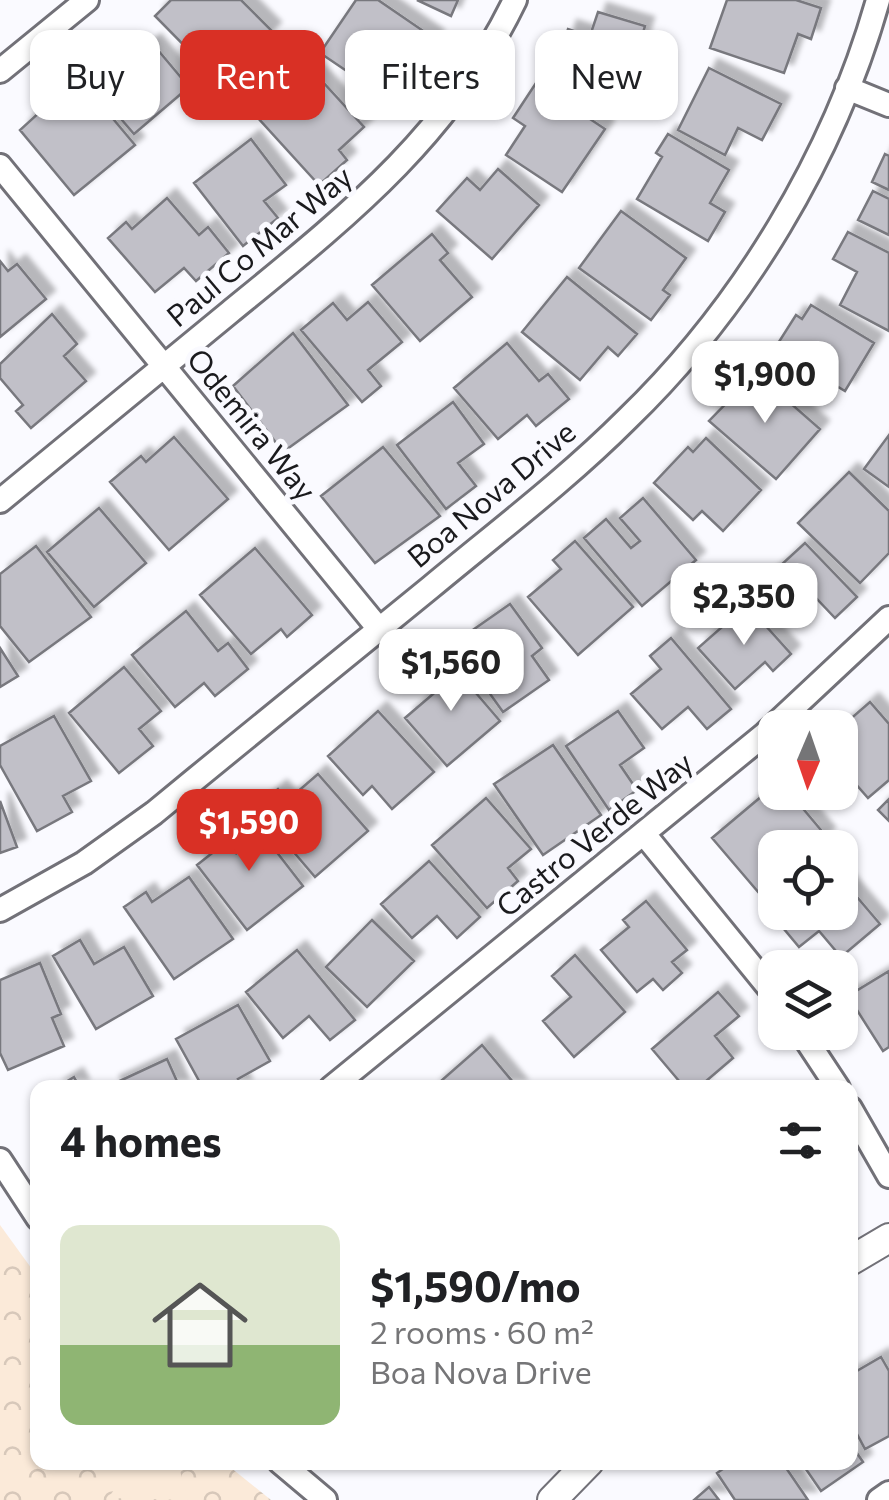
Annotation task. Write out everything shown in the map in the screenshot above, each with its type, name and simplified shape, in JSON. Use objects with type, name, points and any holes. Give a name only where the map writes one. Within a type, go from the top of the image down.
[{"type":"street","points":[[0,71],[87,0]]},
{"type":"street","name":"Paul Co Mar Way","points":[[0,501],[399,169],[477,70],[515,0]]},
{"type":"street","name":"Boa Nova Drive","points":[[0,910],[84,863],[154,812],[558,482],[669,375],[762,252],[808,172],[847,88],[878,0]]},
{"type":"street","points":[[847,88],[889,105]]},
{"type":"street","name":"Odemira Way","points":[[0,166],[379,629]]},
{"type":"street","name":"Castro Verde Way","points":[[359,1080],[813,693],[886,626]]},
{"type":"street","points":[[644,834],[758,974]]},
{"type":"street","points":[[813,1050],[833,1080]]},
{"type":"street","points":[[858,1122],[889,1176]]},
{"type":"street","points":[[0,1160],[30,1206]]},
{"type":"street","points":[[858,1255],[889,1238]]},
{"type":"street","points":[[289,1470],[325,1500]]},
{"type":"street","points":[[552,1500],[581,1470]]},
{"type":"street","points":[[879,1500],[889,1493]]},
{"type":"green space","points":[[0,1225],[30,1266],[30,1470],[234,1470],[271,1500],[0,1500]]},
{"type":"green space","points":[[129,1470],[180,1470],[188,1500],[108,1498]]},
{"type":"building","points":[[171,0],[241,0],[271,30],[180,30],[180,41],[155,16]]},
{"type":"building","points":[[356,0],[378,0],[422,30],[345,30],[345,70],[325,56],[325,46]]},
{"type":"building","points":[[417,0],[458,0],[451,16]]},
{"type":"building","points":[[727,0],[796,0],[821,8],[811,39],[798,34],[784,73],[710,48]]},
{"type":"building","points":[[598,12],[645,26],[644,30],[592,30]]},
{"type":"building","points":[[160,53],[180,76],[180,95],[160,112]]},
{"type":"building","points":[[709,68],[781,104],[762,140],[738,128],[725,155],[678,130]]},
{"type":"building","points":[[325,84],[345,106],[345,120],[358,120],[364,127],[339,150],[347,160],[319,185],[260,120],[325,120]]},
{"type":"building","points":[[535,85],[535,120],[592,120],[605,129],[562,192],[506,155],[525,126],[515,115]]},
{"type":"building","points":[[31,120],[114,120],[135,145],[74,195],[20,130]]},
{"type":"building","points":[[122,120],[150,120],[134,134]]},
{"type":"building","points":[[668,134],[729,170],[710,203],[725,212],[708,241],[637,199],[662,157],[656,153]]},
{"type":"building","points":[[251,139],[286,185],[264,201],[278,218],[243,246],[194,183]]},
{"type":"building","points":[[885,154],[889,156],[889,190],[872,182]]},
{"type":"building","points":[[498,169],[539,205],[492,259],[437,211],[467,178],[480,190]]},
{"type":"building","points":[[873,191],[889,199],[889,235],[858,220]]},
{"type":"building","points":[[167,198],[199,235],[208,227],[229,253],[196,281],[184,268],[155,292],[108,238],[126,222],[132,229]]},
{"type":"building","points":[[621,211],[686,258],[663,290],[670,295],[651,320],[579,268]]},
{"type":"building","points":[[848,232],[889,253],[889,331],[840,305],[857,272],[833,259]]},
{"type":"building","points":[[432,234],[448,253],[440,260],[472,297],[420,341],[372,285]]},
{"type":"building","points":[[0,261],[8,271],[17,264],[46,299],[0,337]]},
{"type":"building","points":[[567,277],[637,334],[618,356],[608,347],[580,380],[522,332]]},
{"type":"building","points":[[368,302],[402,342],[368,370],[381,386],[362,402],[301,330],[333,303],[347,320]]},
{"type":"building","points":[[811,305],[874,343],[845,391],[820,376],[814,387],[768,359],[796,315],[802,319]]},
{"type":"building","points":[[52,314],[77,344],[64,356],[86,381],[31,428],[16,411],[23,405],[0,378],[0,364]]},
{"type":"building","points":[[293,333],[348,405],[283,452],[233,386]]},
{"type":"building","points":[[507,343],[539,381],[548,374],[569,399],[536,426],[527,415],[498,439],[454,388]]},
{"type":"building","points":[[756,373],[820,429],[776,479],[709,421]]},
{"type":"building","points":[[453,402],[484,444],[458,463],[476,486],[446,509],[397,445]]},
{"type":"building","points":[[889,435],[889,487],[864,469]]},
{"type":"building","points":[[174,437],[228,499],[169,550],[110,482],[141,456],[146,462]]},
{"type":"building","points":[[706,438],[761,490],[723,531],[702,511],[693,520],[654,483],[688,447],[693,452]]},
{"type":"building","points":[[383,447],[440,516],[375,563],[321,496]]},
{"type":"building","points":[[849,472],[889,511],[889,553],[860,583],[798,523]]},
{"type":"building","points":[[643,498],[696,560],[642,606],[584,538],[606,519],[631,548],[640,541],[620,518]]},
{"type":"building","points":[[99,508],[146,563],[94,607],[47,552]]},
{"type":"building","points":[[575,541],[633,607],[578,655],[528,597],[561,569],[553,560]]},
{"type":"building","points":[[805,543],[857,597],[835,618],[815,597],[788,622],[756,588]]},
{"type":"building","points":[[36,546],[91,617],[29,662],[0,626],[0,574]]},
{"type":"building","points":[[255,548],[312,615],[287,637],[281,629],[251,654],[200,595]]},
{"type":"building","points":[[510,604],[542,648],[532,656],[549,680],[503,712],[460,652],[473,642],[467,634]]},
{"type":"building","points":[[747,605],[791,654],[773,671],[765,662],[735,689],[698,648]]},
{"type":"building","points":[[186,611],[218,651],[228,643],[248,669],[215,696],[204,683],[175,707],[132,655]]},
{"type":"building","points":[[671,638],[731,709],[707,729],[688,707],[662,729],[631,694],[661,669],[650,656]]},
{"type":"building","points":[[0,648],[18,676],[0,687]]},
{"type":"building","points":[[446,658],[500,721],[447,766],[405,718],[433,694],[421,680]]},
{"type":"building","points":[[124,667],[161,711],[139,729],[153,746],[119,773],[69,713]]},
{"type":"building","points":[[870,702],[889,724],[889,780],[868,798],[858,787],[858,712]]},
{"type":"building","points":[[378,711],[434,772],[392,809],[372,786],[363,795],[328,756]]},
{"type":"building","points":[[618,711],[644,748],[620,765],[637,790],[609,810],[566,746]]},
{"type":"building","points":[[54,716],[91,781],[63,796],[72,812],[37,831],[0,765],[0,746]]},
{"type":"building","points":[[553,745],[601,815],[543,855],[494,784]]},
{"type":"building","points":[[318,774],[368,831],[315,877],[256,808],[278,789],[288,800]]},
{"type":"building","points":[[486,798],[531,849],[508,868],[518,881],[487,908],[432,845]]},
{"type":"building","points":[[758,799],[758,810],[804,810],[821,830],[758,830],[758,892],[712,838]]},
{"type":"building","points":[[889,799],[889,821],[878,810]]},
{"type":"building","points":[[0,801],[17,847],[0,853]]},
{"type":"building","points":[[248,815],[303,886],[247,930],[197,865],[225,843],[237,854],[222,835]]},
{"type":"building","points":[[429,861],[480,917],[457,938],[437,916],[412,938],[381,904]]},
{"type":"building","points":[[189,877],[233,939],[174,979],[124,907],[146,892],[152,902]]},
{"type":"building","points":[[858,898],[880,924],[849,950],[835,950],[819,931],[799,947],[785,930],[858,930]]},
{"type":"building","points":[[646,901],[687,950],[672,962],[682,973],[663,990],[653,979],[637,992],[601,950],[629,927],[623,920]]},
{"type":"building","points":[[372,920],[414,961],[367,1007],[326,967]]},
{"type":"building","points":[[80,940],[94,964],[124,947],[153,996],[96,1029],[53,956]]},
{"type":"building","points":[[297,950],[355,1020],[330,1040],[309,1016],[283,1038],[246,992]]},
{"type":"building","points":[[575,955],[625,1012],[574,1057],[543,1021],[571,997],[552,976]]},
{"type":"building","points":[[40,963],[61,1014],[52,1018],[64,1046],[8,1070],[0,1053],[0,980]]},
{"type":"building","points":[[889,971],[889,1047],[883,1051],[858,1012],[858,990]]},
{"type":"building","points":[[718,992],[739,1016],[715,1036],[733,1058],[707,1080],[678,1080],[652,1049]]},
{"type":"building","points":[[238,1005],[270,1061],[239,1080],[199,1080],[176,1039]]},
{"type":"building","points":[[482,1045],[511,1080],[442,1080]]},
{"type":"building","points":[[167,1059],[176,1080],[122,1080]]},
{"type":"building","points":[[881,1357],[889,1371],[889,1436],[865,1449],[858,1436],[858,1370]]},
{"type":"building","points":[[787,1470],[808,1500],[735,1500],[717,1473]]},
{"type":"building","points":[[807,1470],[851,1470],[821,1491]]},
{"type":"building","points":[[709,1487],[719,1500],[694,1500]]}]
